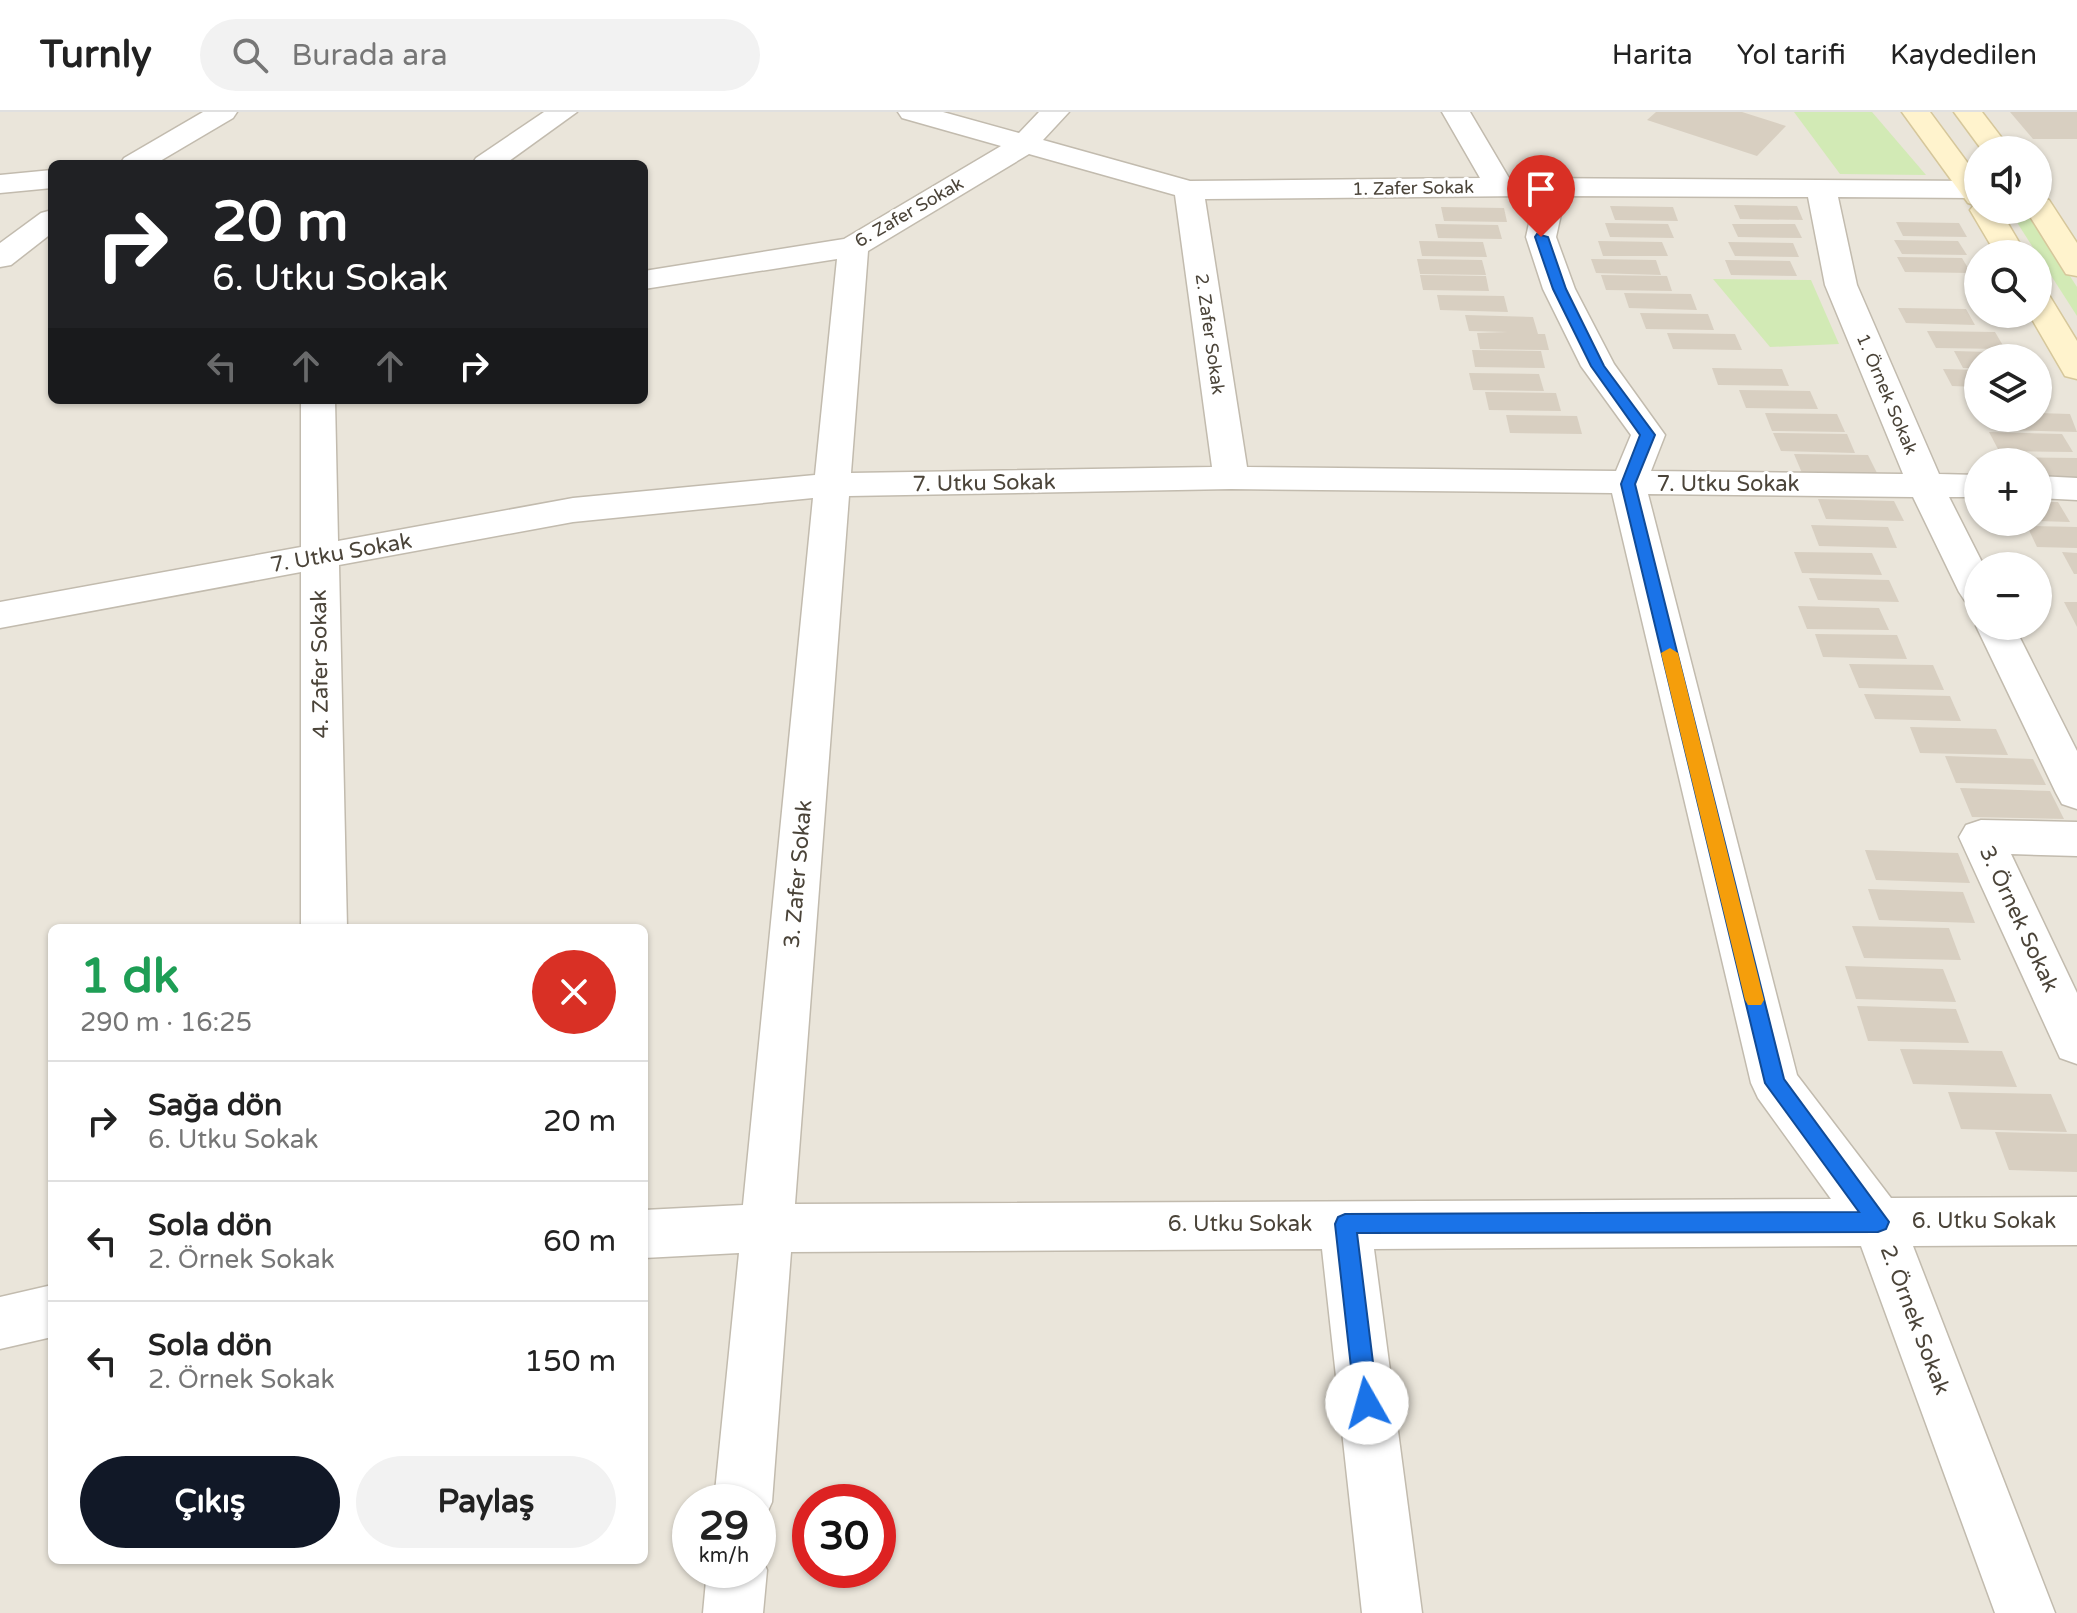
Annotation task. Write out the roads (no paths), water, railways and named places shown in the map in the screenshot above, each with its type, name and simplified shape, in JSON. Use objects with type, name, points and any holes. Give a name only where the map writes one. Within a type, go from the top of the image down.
[{"type":"street","points":[[141,160],[223,112]]},
{"type":"street","points":[[492,160],[563,112]]},
{"type":"street","name":"1. Zafer Sokak","points":[[912,112],[1189,190],[1821,187],[1964,196]]},
{"type":"street","name":"6. Zafer Sokak","points":[[648,279],[853,247],[1023,145],[1055,112]]},
{"type":"street","points":[[1456,112],[1500,187]]},
{"type":"street","points":[[1916,112],[1964,177]]},
{"type":"street","points":[[1968,112],[1986,136]]},
{"type":"street","points":[[0,184],[48,179]]},
{"type":"street","points":[[1552,187],[1541,237],[1559,289],[1598,366],[1648,435],[1628,484]]},
{"type":"street","name":"1. Örnek Sokak","points":[[1821,187],[1841,285],[1925,484],[1964,563]]},
{"type":"street","name":"2. Zafer Sokak","points":[[1189,190],[1231,478]]},
{"type":"street","points":[[0,258],[48,222]]},
{"type":"street","points":[[2050,224],[2077,267]]},
{"type":"street","name":"3. Zafer Sokak","points":[[745,1484],[853,247]]},
{"type":"street","points":[[2052,326],[2077,369]]},
{"type":"street","name":"4. Zafer Sokak","points":[[318,404],[324,924]]},
{"type":"street","name":"7. Utku Sokak","points":[[0,615],[573,510],[833,485],[1231,478],[1964,485]]},
{"type":"street","name":"2. Örnek Sokak","points":[[1628,484],[1775,1083],[1878,1222],[2025,1613]]},
{"type":"street","points":[[2052,488],[2077,489]]},
{"type":"street","points":[[2002,640],[2077,793]]},
{"type":"street","name":"3. Örnek Sokak","points":[[2077,839],[1981,837],[2077,1044]]},
{"type":"street","name":"6. Utku Sokak","points":[[648,1234],[767,1228],[2077,1221]]},
{"type":"street","points":[[1345,1224],[1392,1613]]},
{"type":"street","points":[[0,1323],[48,1312]]},
{"type":"street","points":[[733,1613],[735,1588]]}]
